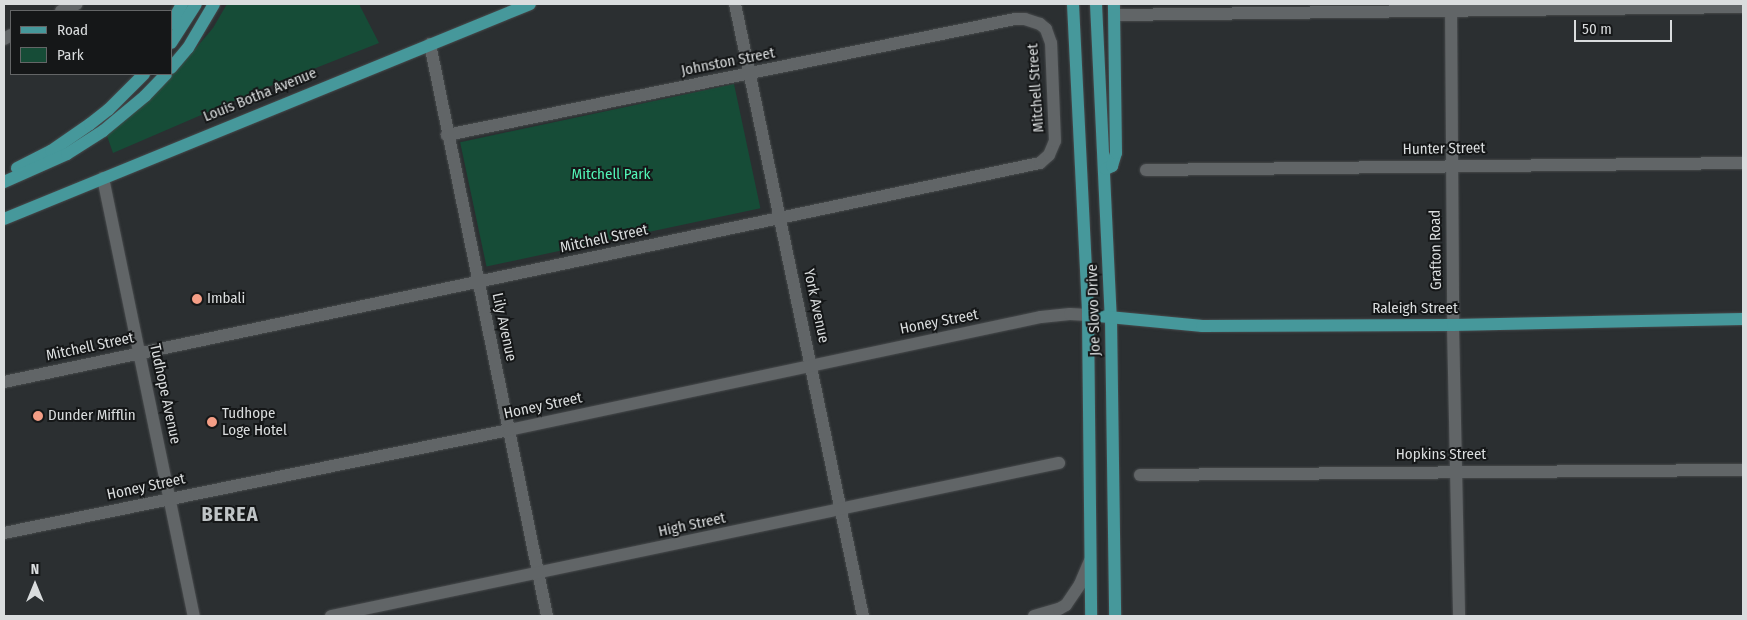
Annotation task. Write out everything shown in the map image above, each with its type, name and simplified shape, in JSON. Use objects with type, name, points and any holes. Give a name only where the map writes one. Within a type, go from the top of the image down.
[{"type":"main road","points":[[172,22],[182,4]]},
{"type":"main road","points":[[172,41],[196,4]]},
{"type":"main road","points":[[172,67],[188,48],[214,4]]},
{"type":"main road","name":"Louis Botha Avenue","points":[[4,219],[530,4]]},
{"type":"main road","name":"Joe Slovo Drive","points":[[1073,4],[1088,315],[1091,616]]},
{"type":"main road","name":"Joe Slovo Drive","points":[[1096,4],[1106,170],[1111,318],[1115,616]]},
{"type":"main road","points":[[1106,170],[1112,166],[1116,153],[1114,10]]},
{"type":"main road","points":[[4,174],[51,151],[81,132],[108,110],[143,75]]},
{"type":"main road","points":[[4,182],[47,164],[97,135],[126,113],[165,75]]},
{"type":"main road","name":"Raleigh Street","points":[[1088,315],[1202,326],[1453,325],[1743,319]]},
{"type":"street","points":[[63,10],[77,4]]},
{"type":"street","name":"York Avenue","points":[[735,4],[863,616]]},
{"type":"street","name":"Grafton Road","points":[[1451,7],[1453,325],[1459,616]]},
{"type":"street","points":[[1114,10],[1743,7]]},
{"type":"street","name":"Johnston Street","points":[[447,135],[749,75],[1015,19]]},
{"type":"street","name":"Mitchell Street","points":[[4,382],[780,219],[1044,161],[1053,149],[1056,134],[1049,36],[1040,24],[1025,19],[1015,19]]},
{"type":"street","name":"Lily Avenue","points":[[430,44],[447,135],[547,616]]},
{"type":"street","name":"Hunter Street","points":[[1146,170],[1743,163]]},
{"type":"street","name":"Tudhope Avenue","points":[[103,178],[194,616]]},
{"type":"street","name":"Honey Street","points":[[4,534],[170,498],[509,430],[1041,317],[1070,314],[1088,315]]},
{"type":"street","name":"High Street","points":[[332,616],[539,574],[1059,463]]},
{"type":"street","name":"Hopkins Street","points":[[1140,475],[1743,470]]},
{"type":"street","points":[[1034,616],[1059,609],[1066,605],[1080,584],[1090,560]]},
{"type":"green space","points":[[227,4],[359,4],[379,43],[250,94],[113,153],[106,133],[172,75],[213,28]]},
{"type":"green space","name":"Mitchell Park","points":[[734,84],[760,208],[487,266],[460,142]]},
{"type":"place","name":"Imbali","points":[[197,299]]},
{"type":"place","name":"Dunder Mifflin","points":[[38,416]]},
{"type":"place","name":"Tudhope Loge Hotel","points":[[212,422]]},
{"type":"district","name":"BEREA","points":[[230,514]]}]
